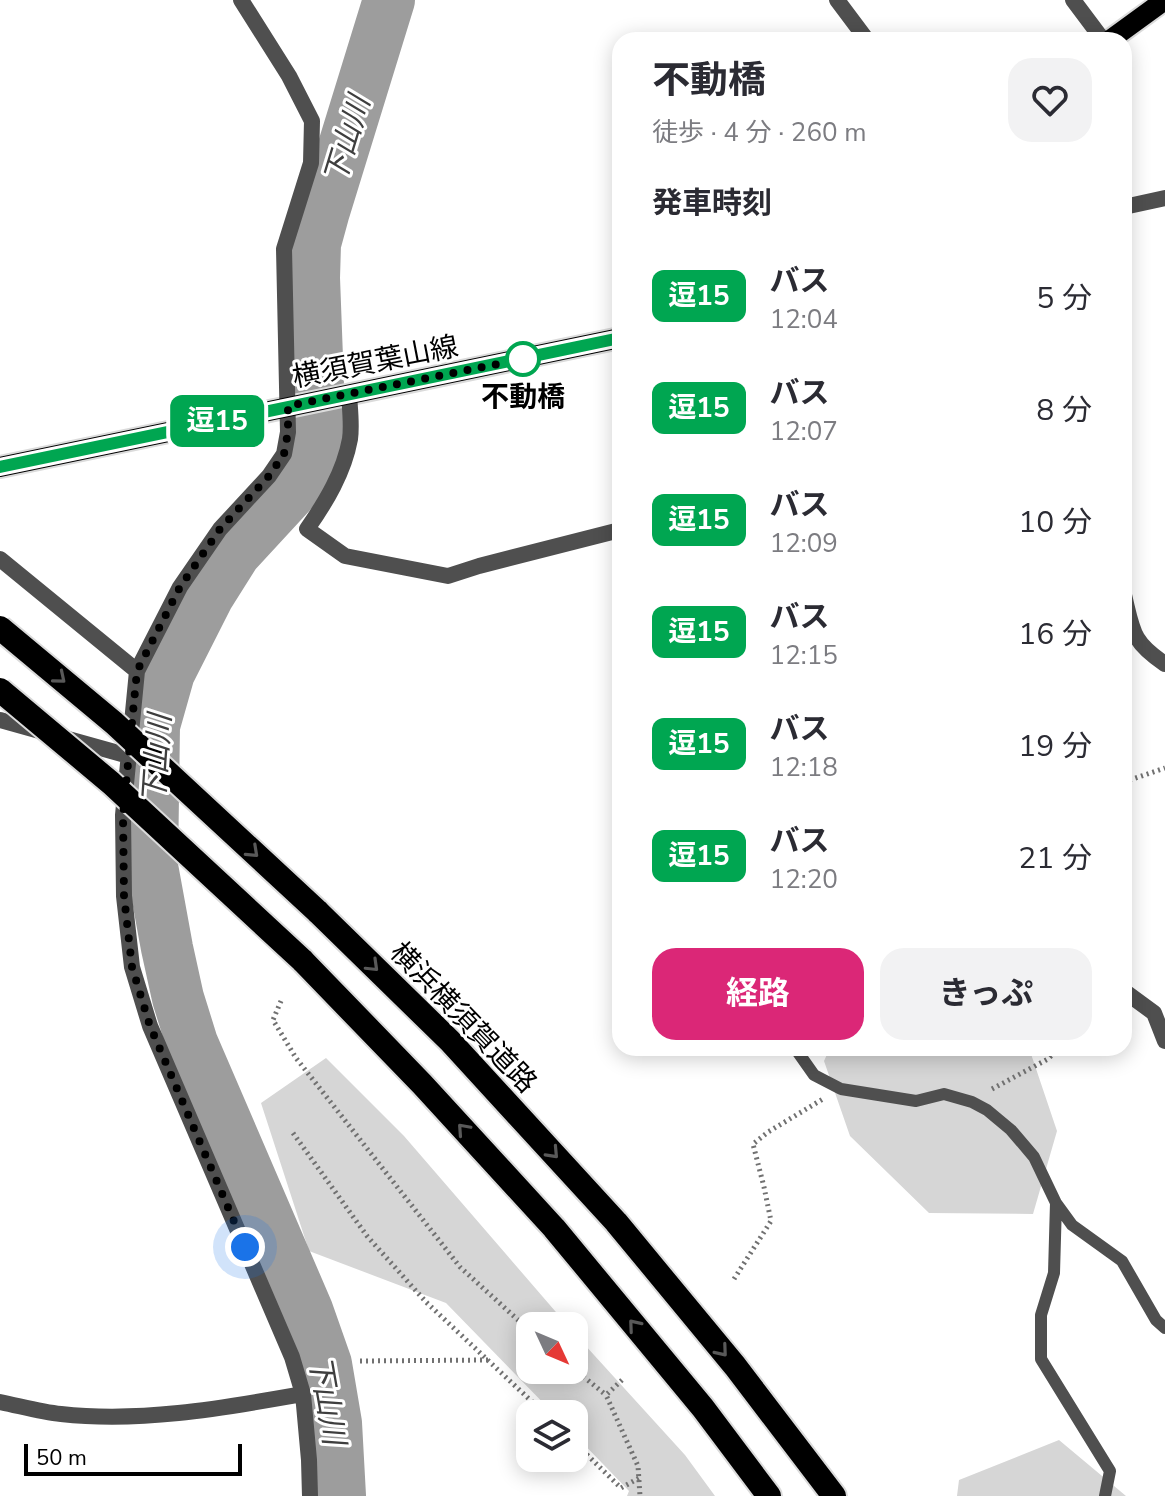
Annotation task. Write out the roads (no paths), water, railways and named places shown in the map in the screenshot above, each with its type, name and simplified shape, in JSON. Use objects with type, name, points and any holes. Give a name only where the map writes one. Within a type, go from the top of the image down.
[{"type":"highway","name":"横浜横須賀道路","points":[[0,628],[114,723],[317,911],[450,1041],[616,1222],[735,1366],[834,1496]]},
{"type":"highway","points":[[0,690],[111,783],[302,960],[422,1084],[554,1228],[703,1408],[769,1496]]},
{"type":"main road","points":[[1121,32],[1165,0]]},
{"type":"main road","name":"横須賀葉山線","points":[[0,467],[612,340]]},
{"type":"street","points":[[241,0],[289,76],[312,121],[311,163],[284,249],[295,405],[284,454],[269,476],[220,529],[180,587],[137,671],[123,815],[124,896],[132,967],[150,1026],[292,1357],[303,1394],[310,1496]]},
{"type":"street","points":[[837,0],[861,32]]},
{"type":"street","points":[[1073,0],[1097,32]]},
{"type":"street","points":[[1132,205],[1165,198]]},
{"type":"street","points":[[345,396],[351,418],[344,461],[329,497],[307,529],[345,556],[448,576],[612,532]]},
{"type":"street","points":[[0,559],[137,671]]},
{"type":"street","points":[[1132,628],[1134,636],[1165,664]]},
{"type":"street","points":[[0,720],[129,756]]},
{"type":"street","points":[[1132,997],[1154,1013],[1165,1041]]},
{"type":"street","points":[[0,1402],[60,1414],[141,1417],[303,1394]]},
{"type":"lane","points":[[801,1056],[814,1075],[841,1089],[916,1101],[944,1094],[987,1110],[1011,1130],[1034,1157],[1056,1203],[1072,1225],[1122,1261],[1156,1320],[1165,1328]]},
{"type":"lane","points":[[1056,1203],[1054,1273],[1041,1315],[1041,1359],[1110,1471],[1105,1496]]},
{"type":"waterway","name":"下山川","points":[[340,1496],[336,1423],[326,1364],[307,1310],[192,1043],[178,998],[152,866],[154,726],[169,673],[208,596],[235,553],[296,487],[313,460],[320,438],[315,244],[389,0]]},
{"type":"place","name":"不動橋","points":[[523,359]]}]
